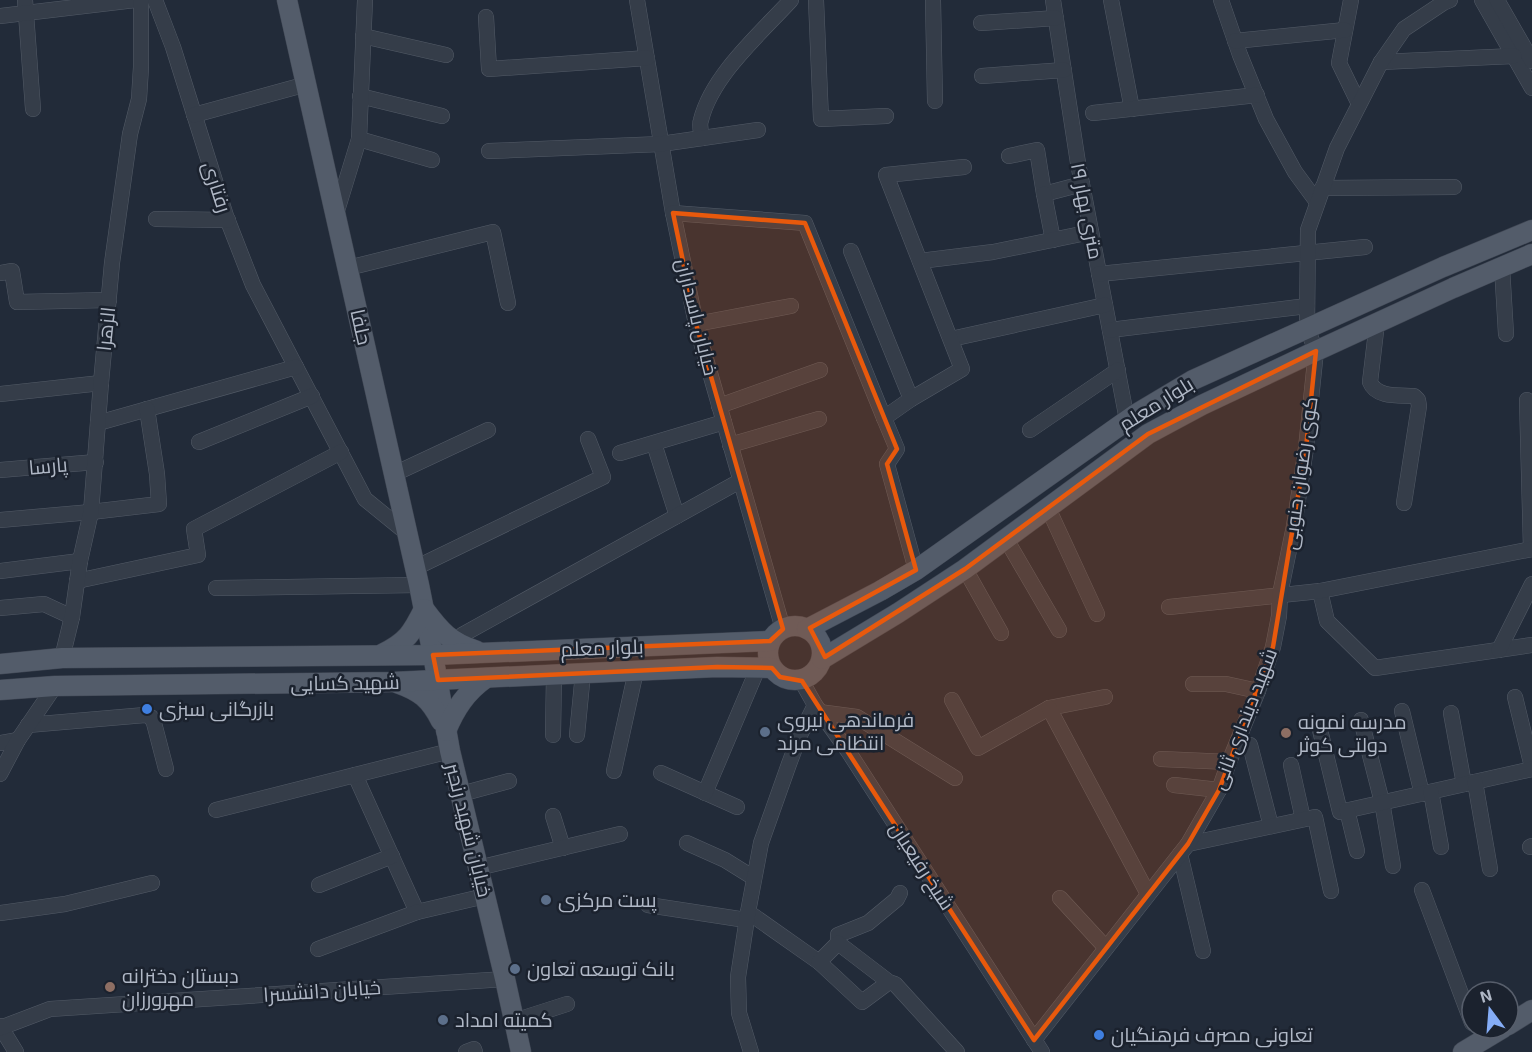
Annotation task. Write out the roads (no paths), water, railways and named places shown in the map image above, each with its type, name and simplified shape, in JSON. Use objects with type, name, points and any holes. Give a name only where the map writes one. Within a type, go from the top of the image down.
[{"type":"main road","name":"جلفا","points":[[287,0],[408,534],[438,680]]},
{"type":"main road","name":"بلوار معلم","points":[[807,629],[916,570],[1127,420],[1193,380],[1443,267],[1532,230]]},
{"type":"main road","name":"بلوار معلم","points":[[822,658],[898,613],[965,569],[1148,434],[1202,405],[1316,351],[1532,254]]},
{"type":"main road","points":[[380,655],[407,639],[424,609],[448,637],[460,645],[483,653]]},
{"type":"main road","points":[[792,626],[807,629],[819,640],[822,649],[822,658],[812,675],[801,680],[789,680],[765,668],[768,660],[767,651],[776,635],[792,626]]},
{"type":"main road","name":"بلوار معلم","points":[[434,655],[776,635]]},
{"type":"main road","name":"شهید کسایی","points":[[0,664],[62,658],[434,655]]},
{"type":"main road","points":[[302,684],[310,679],[313,671],[312,662],[306,656]]},
{"type":"main road","name":"بلوار معلم","points":[[438,680],[717,667],[765,668]]},
{"type":"main road","points":[[448,741],[458,705],[486,678]]},
{"type":"main road","name":"شهید کسایی","points":[[0,690],[55,686],[302,684],[438,680]]},
{"type":"main road","name":"خیابان شهید رنجبر","points":[[438,680],[448,741],[521,1052]]},
{"type":"main road","points":[[393,682],[414,689],[424,696],[434,707],[448,741]]},
{"type":"street","points":[[0,16],[26,7],[135,0]]},
{"type":"street","name":"الزهرا","points":[[62,658],[72,617],[80,561],[91,512],[100,383],[112,263],[130,134],[139,99],[141,0]]},
{"type":"street","name":"رفتاری","points":[[155,0],[173,47],[228,220],[253,285],[365,499],[408,534]]},
{"type":"street","points":[[336,214],[359,139],[365,0]]},
{"type":"street","name":"خیابان پاسداران","points":[[637,0],[673,213],[696,324],[740,481],[776,635]]},
{"type":"street","points":[[702,138],[700,122],[718,82],[792,0]]},
{"type":"street","points":[[816,0],[821,119],[886,116]]},
{"type":"street","points":[[933,0],[935,101]]},
{"type":"street","name":"۱۹ متری بهار","points":[[1053,0],[1082,184],[1127,420]]},
{"type":"street","points":[[1112,0],[1131,109]]},
{"type":"street","points":[[1221,0],[1266,119],[1295,172],[1320,195],[1454,187]]},
{"type":"street","points":[[1351,0],[1339,63],[1359,105]]},
{"type":"street","points":[[1316,351],[1307,328],[1308,230],[1337,148],[1381,62],[1404,29],[1450,0]]},
{"type":"street","points":[[1482,0],[1532,88]]},
{"type":"street","points":[[1497,0],[1532,61]]},
{"type":"street","points":[[26,7],[33,109]]},
{"type":"street","points":[[486,17],[489,69],[647,58]]},
{"type":"street","points":[[981,23],[1056,18]]},
{"type":"street","points":[[1235,41],[1345,30]]},
{"type":"street","points":[[363,36],[446,55]]},
{"type":"street","points":[[1381,62],[1514,56]]},
{"type":"street","points":[[982,76],[1064,70]]},
{"type":"street","points":[[194,115],[307,84]]},
{"type":"street","points":[[1093,113],[1257,95]]},
{"type":"street","points":[[360,96],[442,116]]},
{"type":"street","points":[[489,151],[661,144],[758,130]]},
{"type":"street","points":[[359,139],[432,160]]},
{"type":"street","points":[[1009,156],[1037,150],[1053,240]]},
{"type":"street","points":[[884,418],[910,399],[962,369],[886,175],[964,167]]},
{"type":"street","points":[[1044,194],[1082,184]]},
{"type":"street","points":[[673,213],[805,223],[897,449],[887,464],[916,570]]},
{"type":"street","points":[[156,219],[228,220]]},
{"type":"street","points":[[348,268],[493,232],[508,303]]},
{"type":"street","points":[[920,261],[993,252],[1091,232]]},
{"type":"street","points":[[1099,274],[1365,247]]},
{"type":"street","points":[[851,251],[910,399]]},
{"type":"street","points":[[1502,267],[1506,334]]},
{"type":"street","points":[[0,273],[12,271],[17,302],[109,300]]},
{"type":"street","points":[[951,339],[1105,305]]},
{"type":"street","points":[[696,324],[791,306]]},
{"type":"street","points":[[1110,330],[1307,306]]},
{"type":"street","points":[[1377,323],[1370,382],[1373,388],[1378,392],[1414,396],[1419,406],[1404,503]]},
{"type":"street","name":"کوی رضوان جنوبی","points":[[1280,594],[1294,526],[1306,448],[1316,351]]},
{"type":"street","points":[[98,423],[296,367]]},
{"type":"street","points":[[719,406],[820,370]]},
{"type":"street","points":[[1030,430],[1118,370]]},
{"type":"street","points":[[0,394],[100,383]]},
{"type":"street","points":[[199,442],[312,396]]},
{"type":"street","points":[[1169,607],[1320,591],[1531,549],[1527,400]]},
{"type":"street","points":[[0,520],[159,504],[147,409]]},
{"type":"street","points":[[730,445],[819,419]]},
{"type":"street","points":[[620,453],[724,422]]},
{"type":"street","points":[[394,474],[488,430]]},
{"type":"street","points":[[216,588],[417,576],[603,477],[588,439]]},
{"type":"street","points":[[656,450],[677,516]]},
{"type":"street","points":[[77,581],[198,555],[194,529],[341,452]]},
{"type":"street","name":"پارسا","points":[[0,470],[96,462]]},
{"type":"street","points":[[462,635],[740,481]]},
{"type":"street","points":[[1048,508],[1097,614]]},
{"type":"street","points":[[1005,539],[1059,630]]},
{"type":"street","points":[[0,571],[80,561]]},
{"type":"street","points":[[965,569],[1001,633]]},
{"type":"street","points":[[1499,650],[1532,585]]},
{"type":"street","points":[[1320,591],[1327,621],[1375,668],[1532,645]]},
{"type":"street","name":"شهید دینداری ثانی","points":[[1038,1046],[1106,948],[1184,849],[1219,790],[1273,647],[1279,616],[1280,594]]},
{"type":"street","points":[[0,608],[44,604],[72,617]]},
{"type":"street","points":[[705,793],[765,668]]},
{"type":"street","points":[[614,771],[636,671]]},
{"type":"street","points":[[577,735],[583,673]]},
{"type":"street","points":[[553,735],[554,675]]},
{"type":"street","name":"شیخ رفیعیان","points":[[801,680],[817,709],[848,751],[1038,1046]]},
{"type":"street","points":[[1193,684],[1226,684],[1258,691]]},
{"type":"street","points":[[0,774],[18,740],[55,686]]},
{"type":"street","points":[[952,700],[978,748],[1049,708],[1105,697]]},
{"type":"street","points":[[1344,811],[1532,768],[1515,697]]},
{"type":"street","points":[[1049,708],[1148,894]]},
{"type":"street","points":[[751,1052],[739,1013],[738,977],[754,878],[761,843],[789,764],[800,735],[817,709],[857,717],[955,778]]},
{"type":"street","points":[[1402,711],[1441,848]]},
{"type":"street","points":[[1451,713],[1490,869]]},
{"type":"street","points":[[28,725],[145,715],[151,717],[154,723],[166,769]]},
{"type":"street","points":[[1360,720],[1382,802],[1393,866]]},
{"type":"street","points":[[1320,730],[1357,851]]},
{"type":"street","points":[[0,743],[18,740]]},
{"type":"street","points":[[216,810],[354,775],[448,741]]},
{"type":"street","points":[[1250,746],[1271,826]]},
{"type":"street","points":[[1161,759],[1229,762]]},
{"type":"street","points":[[1291,765],[1331,891]]},
{"type":"street","points":[[661,773],[737,807]]},
{"type":"street","points":[[354,775],[417,912]]},
{"type":"street","points":[[461,794],[509,781]]},
{"type":"street","points":[[1174,785],[1219,790]]},
{"type":"street","points":[[553,816],[563,848]]},
{"type":"street","points":[[1203,951],[1184,849],[1309,818]]},
{"type":"street","points":[[478,868],[620,834]]},
{"type":"street","points":[[687,843],[725,860],[754,878]]},
{"type":"street","points":[[319,885],[392,856]]},
{"type":"street","points":[[0,913],[65,904],[152,884]]},
{"type":"street","points":[[1422,890],[1460,991]]},
{"type":"street","points":[[819,962],[838,943],[838,935],[868,923],[897,899],[900,893]]},
{"type":"street","points":[[318,949],[417,912],[484,896]]},
{"type":"street","points":[[1060,898],[1106,948]]},
{"type":"street","points":[[648,905],[747,916],[819,962],[862,1002],[889,982]]},
{"type":"street","points":[[838,943],[889,982],[895,984],[957,1052]]},
{"type":"street","name":"خیابان دانشسرا","points":[[0,1028],[50,1009],[504,979]]},
{"type":"street","points":[[514,1021],[567,1004]]},
{"type":"street","points":[[0,1028],[16,1052]]},
{"type":"place","name":"بازرگانی سبزی","points":[[147,709]]},
{"type":"place","name":"فرماندهی نیروی انتظامی مرند","points":[[765,732]]},
{"type":"place","name":"مدرسه نمونه دولتی کوثر","points":[[1286,733]]},
{"type":"place","name":"پست مرکزی","points":[[546,900]]},
{"type":"place","name":"بانک توسعه تعاون","points":[[515,969]]},
{"type":"place","name":"دبستان دخترانه مهرورزان","points":[[110,987]]},
{"type":"place","name":"کمیته امداد","points":[[443,1020]]},
{"type":"place","name":"تعاونی مصرف فرهنگیان","points":[[1099,1035]]}]
